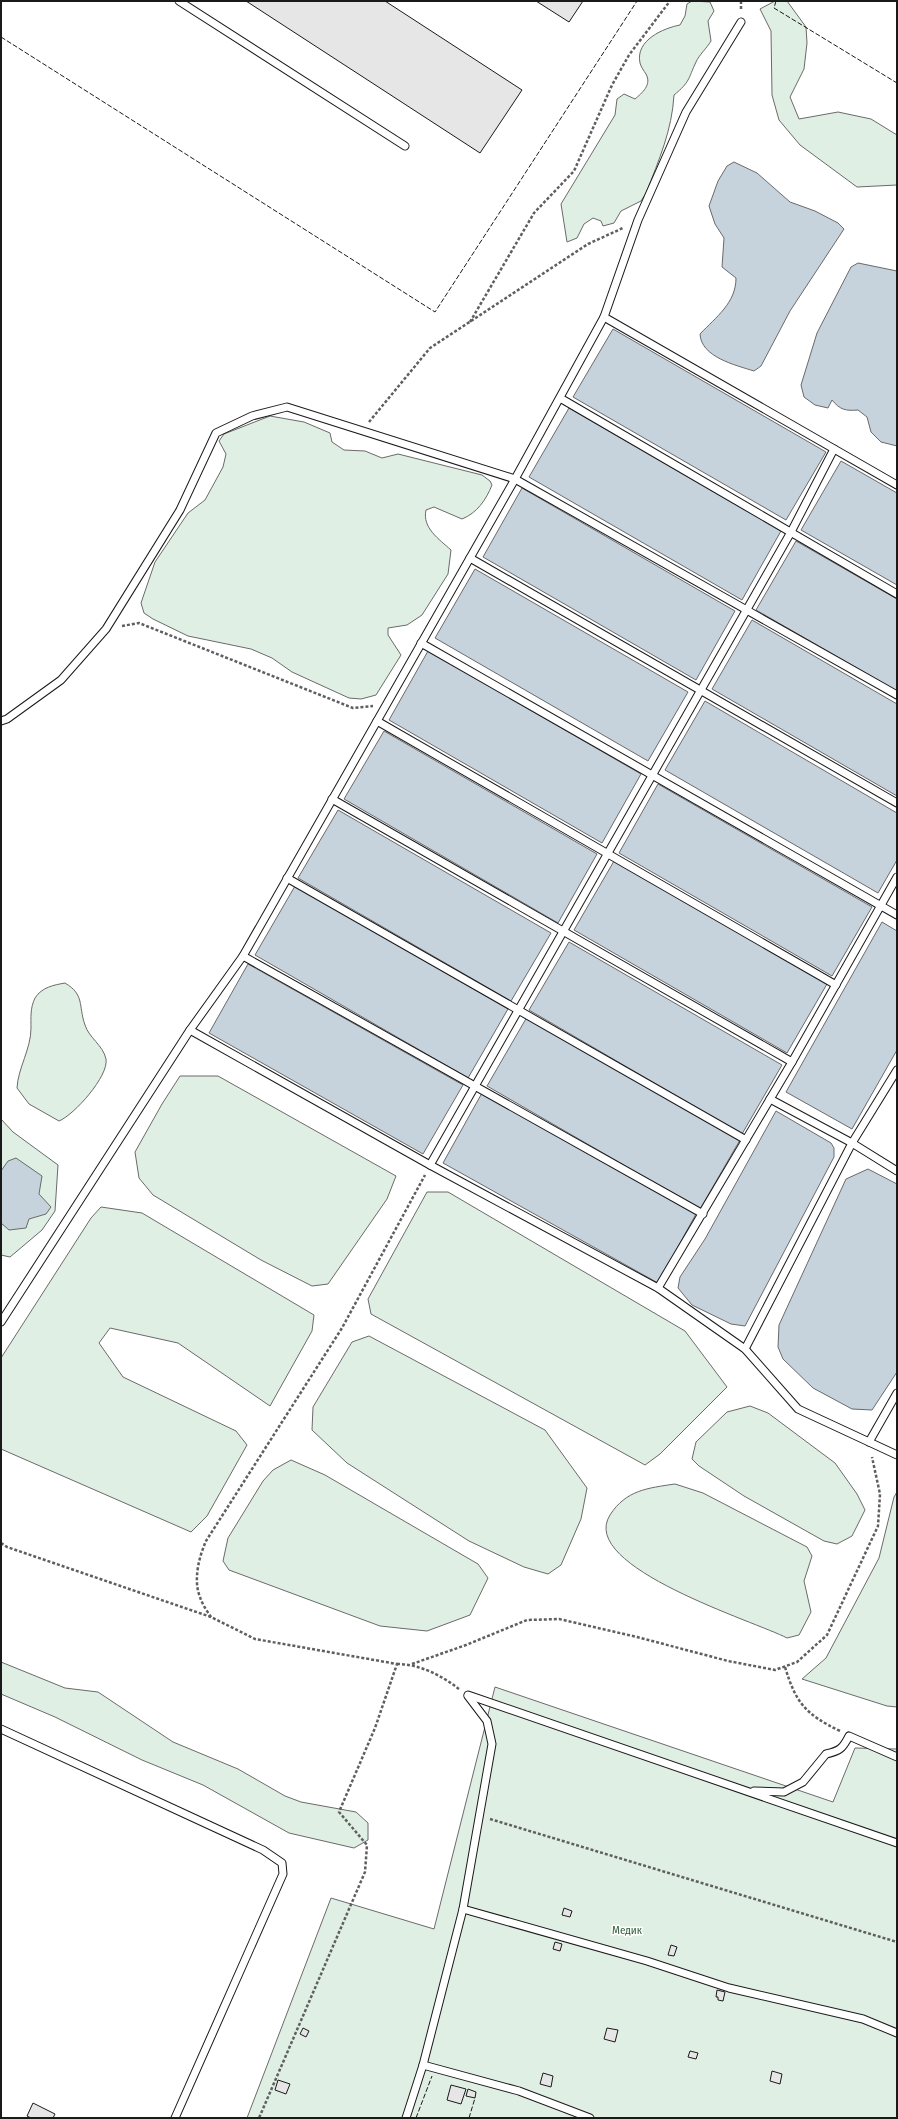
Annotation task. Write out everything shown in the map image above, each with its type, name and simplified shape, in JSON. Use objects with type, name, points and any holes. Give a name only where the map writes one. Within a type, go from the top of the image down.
[{"type":"lane","points":[[179,1],[405,146]]},
{"type":"lane","points":[[1,1322],[190,1030],[243,956],[515,479],[604,317],[638,220],[686,112],[741,22]]},
{"type":"lane","points":[[604,317],[897,485]]},
{"type":"lane","points":[[560,398],[897,594]]},
{"type":"lane","points":[[1,720],[7,719],[61,680],[106,628],[180,510],[216,433],[252,416],[287,407],[362,432],[515,479],[897,695]]},
{"type":"lane","points":[[430,1165],[791,532],[834,449]]},
{"type":"lane","points":[[470,558],[897,803]]},
{"type":"lane","points":[[421,643],[897,915]]},
{"type":"lane","points":[[377,721],[606,854],[836,984]]},
{"type":"lane","points":[[332,799],[792,1062]]},
{"type":"lane","points":[[658,1288],[792,1062],[897,877]]},
{"type":"lane","points":[[287,878],[746,1140]]},
{"type":"lane","points":[[243,956],[703,1214]]},
{"type":"lane","points":[[190,1030],[430,1165],[658,1288],[745,1349],[798,1408],[897,1456]]},
{"type":"lane","points":[[745,1349],[852,1143],[897,1070]]},
{"type":"lane","points":[[770,1099],[852,1143],[897,1170]]},
{"type":"lane","points":[[869,1442],[897,1393]]},
{"type":"lane","points":[[468,1696],[897,1843]]},
{"type":"lane","points":[[406,2118],[423,2065],[463,1909],[492,1744],[487,1721],[468,1696]]},
{"type":"lane","points":[[1,1729],[262,1850],[282,1863],[283,1874],[175,2118]]},
{"type":"lane","points":[[746,1791],[784,1792],[803,1782],[826,1754],[838,1752],[844,1746],[849,1736],[896,1757]]},
{"type":"lane","points":[[463,1909],[647,1961],[729,1988],[863,2019],[897,2033]]},
{"type":"lane","points":[[423,2065],[519,2092],[590,2118]]},
{"type":"path","points":[[470,322],[534,213],[574,171],[612,85],[629,55],[670,1]]},
{"type":"path","points":[[362,432],[430,348],[588,244],[638,220]]},
{"type":"path","points":[[106,628],[139,624],[353,708],[386,705]]},
{"type":"path","points":[[211,1617],[199,1597],[198,1580],[200,1556],[206,1542],[342,1328],[430,1165]]},
{"type":"path","points":[[1,1543],[7,1547],[211,1617],[255,1640],[397,1664],[412,1664],[466,1645],[527,1620],[560,1619],[637,1636],[728,1661],[775,1670],[797,1662],[827,1635],[878,1526],[880,1494],[869,1442]]},
{"type":"path","points":[[259,2118],[365,1872],[368,1845],[339,1812],[375,1728],[397,1664]]},
{"type":"path","points":[[412,1664],[449,1681],[468,1696]]},
{"type":"path","points":[[785,1667],[792,1691],[807,1711],[826,1724],[849,1736]]},
{"type":"path","points":[[480,1816],[897,1942]]},
{"type":"green space","points":[[692,1],[710,2],[714,11],[708,21],[711,41],[697,59],[686,83],[674,95],[668,133],[646,193],[641,201],[621,211],[614,223],[603,226],[601,221],[593,218],[584,224],[577,238],[567,242],[561,204],[615,115],[617,99],[624,94],[635,99],[641,94],[647,85],[648,78],[640,63],[642,48],[652,36],[666,29],[680,25],[685,16],[687,4]]},
{"type":"green space","points":[[775,1],[787,1],[806,27],[807,43],[804,69],[790,97],[799,119],[838,112],[871,119],[897,135],[897,185],[857,187],[800,145],[779,120],[772,95],[771,31],[760,9]]},
{"type":"green space","points":[[270,416],[304,422],[330,433],[332,442],[344,450],[365,451],[382,458],[398,454],[482,475],[490,481],[492,485],[487,496],[477,510],[462,519],[434,507],[426,510],[425,516],[432,533],[451,550],[448,574],[422,615],[407,625],[388,628],[388,635],[401,655],[376,695],[361,699],[349,698],[292,672],[272,658],[251,649],[188,636],[144,613],[141,603],[155,562],[188,513],[205,500],[223,467],[226,454],[219,441],[224,434]]},
{"type":"green space","points":[[65,983],[76,992],[80,1001],[87,1030],[102,1050],[106,1059],[102,1075],[96,1085],[73,1111],[59,1121],[29,1104],[17,1088],[29,1043],[33,1002],[41,991]]},
{"type":"green space","points":[[180,1076],[218,1076],[396,1176],[387,1199],[328,1284],[312,1286],[261,1260],[153,1195],[139,1178],[135,1152],[162,1104]]},
{"type":"green space","points":[[1,1119],[13,1132],[58,1165],[55,1211],[42,1230],[10,1257],[1,1255]]},
{"type":"green space","points":[[427,1192],[448,1192],[685,1331],[727,1387],[660,1454],[645,1465],[371,1314],[368,1299]]},
{"type":"green space","points":[[101,1207],[142,1213],[314,1315],[312,1331],[270,1406],[178,1343],[110,1328],[99,1343],[123,1377],[236,1431],[247,1445],[207,1516],[191,1532],[1,1449],[1,1358],[91,1218]]},
{"type":"green space","points":[[369,1336],[545,1430],[587,1488],[581,1519],[561,1565],[548,1574],[524,1567],[469,1541],[347,1463],[312,1430],[313,1407],[352,1342]]},
{"type":"green space","points":[[750,1406],[768,1413],[835,1463],[857,1494],[865,1510],[852,1536],[837,1544],[824,1541],[744,1496],[699,1466],[692,1459],[696,1442],[727,1412]]},
{"type":"green space","points":[[291,1460],[325,1475],[478,1564],[488,1578],[470,1615],[427,1631],[380,1626],[229,1570],[223,1561],[228,1538],[263,1481],[273,1470]]},
{"type":"green space","points":[[675,1484],[703,1493],[807,1547],[812,1556],[804,1581],[811,1612],[799,1635],[787,1638],[709,1606],[644,1573],[620,1554],[607,1535],[610,1515],[616,1507],[630,1495],[647,1489]]},
{"type":"green space","points":[[897,1492],[897,1707],[887,1706],[802,1679],[826,1658],[879,1558],[894,1497]]},
{"type":"green space","points":[[1,1662],[65,1688],[98,1692],[173,1742],[238,1769],[285,1796],[301,1802],[356,1812],[368,1823],[368,1840],[354,1848],[289,1833],[203,1785],[142,1760],[55,1717],[1,1694]]},
{"type":"green space","name":"Медик","points":[[495,1687],[833,1802],[855,1748],[897,1749],[897,2118],[247,2118],[331,1898],[434,1929]]},
{"type":"shaded area","points":[[734,162],[757,173],[790,202],[815,211],[838,223],[844,229],[790,311],[761,366],[754,371],[720,359],[706,349],[700,334],[724,309],[733,295],[735,287],[736,278],[722,267],[724,238],[715,224],[709,206],[718,181],[727,166]]},
{"type":"shaded area","points":[[858,263],[897,271],[897,446],[881,442],[871,432],[867,417],[858,410],[844,409],[832,400],[828,408],[815,405],[804,397],[801,385],[817,333],[851,267]]},
{"type":"shaded area","points":[[613,329],[826,452],[786,520],[573,397]]},
{"type":"shaded area","points":[[569,408],[781,531],[742,600],[529,477]]},
{"type":"shaded area","points":[[841,461],[897,493],[897,585],[801,530]]},
{"type":"shaded area","points":[[522,488],[735,611],[696,680],[483,557]]},
{"type":"shaded area","points":[[796,541],[897,599],[897,691],[756,610]]},
{"type":"shaded area","points":[[475,569],[688,692],[648,761],[435,638]]},
{"type":"shaded area","points":[[752,620],[897,704],[897,796],[712,689]]},
{"type":"shaded area","points":[[428,651],[641,774],[602,843],[389,720]]},
{"type":"shaded area","points":[[705,701],[897,813],[897,860],[878,893],[665,770]]},
{"type":"shaded area","points":[[384,731],[597,854],[558,923],[344,799]]},
{"type":"shaded area","points":[[658,784],[872,907],[832,976],[619,853]]},
{"type":"shaded area","points":[[338,810],[551,933],[511,1001],[298,878]]},
{"type":"shaded area","points":[[614,861],[827,984],[787,1053],[574,930]]},
{"type":"shaded area","points":[[295,886],[508,1009],[468,1078],[255,955]]},
{"type":"shaded area","points":[[882,922],[897,931],[897,1050],[852,1129],[786,1092]]},
{"type":"shaded area","points":[[569,942],[782,1065],[742,1134],[529,1010]]},
{"type":"shaded area","points":[[248,964],[463,1085],[423,1154],[209,1033]]},
{"type":"shaded area","points":[[527,1017],[740,1140],[700,1209],[487,1086]]},
{"type":"shaded area","points":[[482,1093],[696,1214],[658,1283],[443,1163]]},
{"type":"shaded area","points":[[776,1111],[831,1143],[834,1148],[834,1157],[745,1326],[731,1324],[692,1305],[678,1288],[680,1277],[705,1239]]},
{"type":"shaded area","points":[[16,1158],[42,1176],[39,1194],[51,1207],[46,1214],[29,1219],[26,1228],[9,1230],[1,1223],[1,1171],[8,1161]]},
{"type":"shaded area","points":[[868,1169],[897,1184],[897,1372],[872,1410],[852,1409],[813,1388],[783,1359],[778,1347],[779,1325],[846,1179]]},
{"type":"building","points":[[246,1],[385,1],[522,90],[480,153]]},
{"type":"building","points":[[536,1],[583,1],[569,22]]},
{"type":"building","points":[[564,1908],[572,1911],[570,1917],[562,1915]]},
{"type":"building","points":[[555,1942],[562,1944],[560,1951],[553,1949]]},
{"type":"building","points":[[671,1945],[677,1947],[674,1956],[668,1955]]},
{"type":"building","points":[[717,1990],[725,1992],[723,2001],[718,2000],[718,1997],[716,1997]]},
{"type":"building","points":[[303,2028],[309,2031],[306,2037],[300,2034]]},
{"type":"building","points":[[607,2028],[618,2030],[615,2042],[604,2039]]},
{"type":"building","points":[[690,2051],[698,2053],[696,2059],[688,2057]]},
{"type":"building","points":[[772,2071],[782,2074],[780,2084],[770,2081]]},
{"type":"building","points":[[543,2073],[553,2076],[551,2087],[540,2084]]},
{"type":"building","points":[[278,2080],[290,2084],[286,2094],[275,2090]]},
{"type":"building","points":[[451,2085],[466,2089],[461,2104],[447,2100]]},
{"type":"building","points":[[468,2089],[476,2092],[475,2098],[466,2096]]},
{"type":"building","points":[[33,2103],[55,2114],[53,2118],[31,2118],[27,2116]]},
{"type":"fence","points":[[1,37],[435,312],[637,1]]},
{"type":"fence","points":[[776,1],[774,8],[897,83]]},
{"type":"fence","points":[[416,2118],[432,2076]]},
{"type":"fence","points":[[469,2118],[475,2098]]}]
